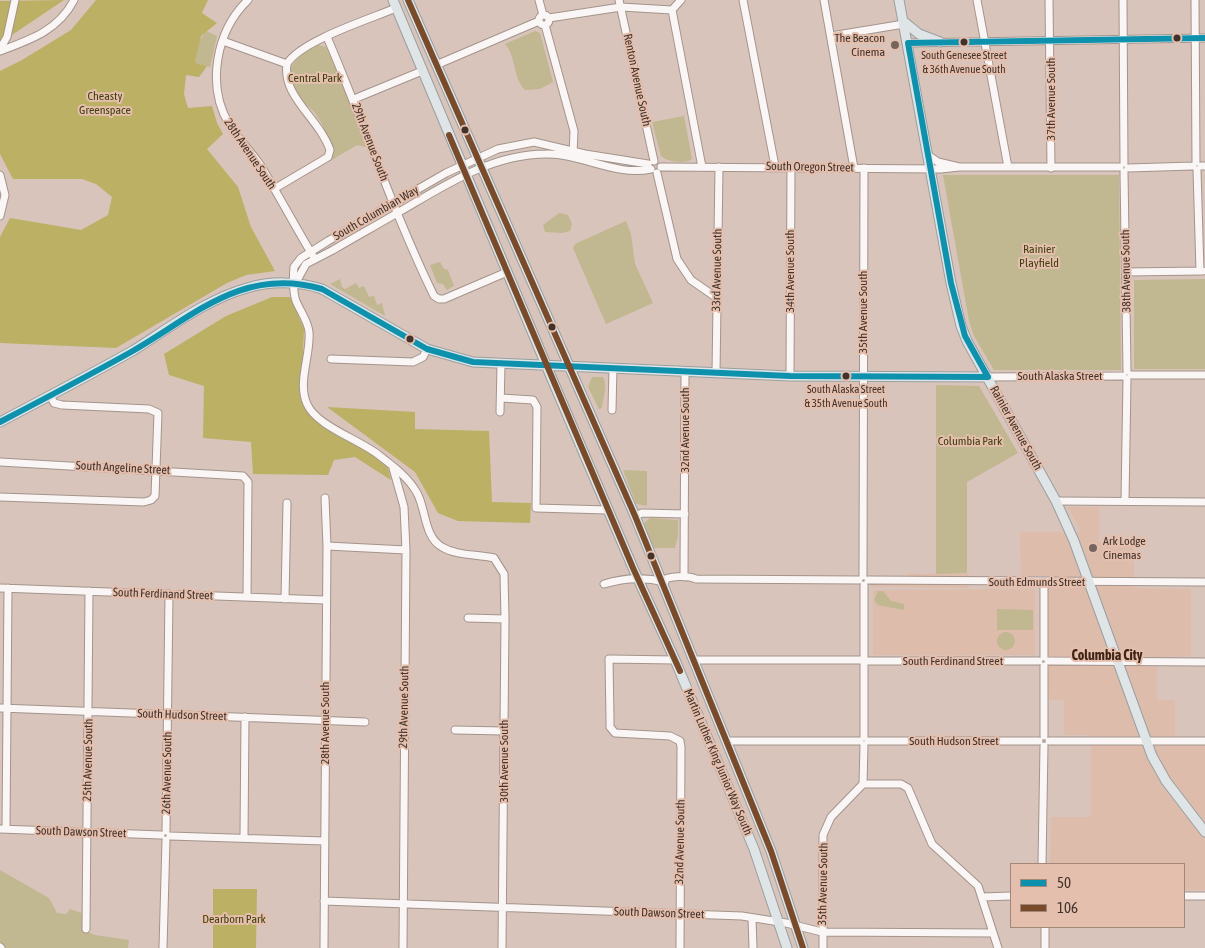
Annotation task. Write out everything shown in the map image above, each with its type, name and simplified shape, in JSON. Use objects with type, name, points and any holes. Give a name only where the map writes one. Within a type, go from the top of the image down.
[{"type":"main road","name":"Martin Luther King Junior Way South","points":[[409,0],[634,516],[694,660],[780,874],[803,948]]},
{"type":"main road","name":"Rainier Avenue South","points":[[899,0],[951,283],[961,326],[967,341],[1056,501],[1090,582],[1146,742],[1166,780],[1205,832]]},
{"type":"main road","name":"Martin Luther King Junior Way South","points":[[395,4],[608,510],[675,660],[754,849],[787,948]]},
{"type":"main road","points":[[903,22],[919,34],[940,42]]},
{"type":"main road","points":[[0,422],[50,396],[231,293],[254,286],[295,284]]},
{"type":"main road","name":"South Alaska Street","points":[[295,284],[310,285],[333,294],[427,349],[456,358],[501,364],[570,368],[612,368],[790,376],[988,377]]},
{"type":"street","points":[[0,50],[6,37],[15,0]]},
{"type":"street","points":[[0,50],[43,34],[63,18],[74,0]]},
{"type":"street","name":"28th Avenue South","points":[[248,0],[237,14],[223,41],[218,59],[216,82],[222,108],[232,130],[254,157],[313,255]]},
{"type":"street","points":[[539,0],[574,130],[573,154]]},
{"type":"street","points":[[672,10],[681,0]]},
{"type":"street","points":[[743,0],[775,166]]},
{"type":"street","points":[[824,0],[854,168]]},
{"type":"street","points":[[977,0],[1008,167]]},
{"type":"street","name":"37th Avenue South","points":[[1049,0],[1051,168]]},
{"type":"street","name":"38th Avenue South","points":[[1123,0],[1127,375],[1125,501]]},
{"type":"street","points":[[1126,272],[1203,271],[1198,166],[1195,0]]},
{"type":"street","points":[[274,189],[328,156],[330,152],[330,148],[317,124],[290,91],[286,73],[287,64],[299,50],[395,4]]},
{"type":"street","points":[[436,65],[544,20],[620,4],[672,10]]},
{"type":"street","name":"Renton Avenue South","points":[[620,4],[654,167],[677,259],[691,280],[717,298]]},
{"type":"street","points":[[672,10],[702,167]]},
{"type":"street","points":[[831,36],[903,22]]},
{"type":"street","name":"29th Avenue South","points":[[326,37],[354,99],[394,204],[432,292],[439,299],[447,298],[507,272]]},
{"type":"street","points":[[908,43],[1205,38]]},
{"type":"street","points":[[223,41],[287,64]]},
{"type":"street","points":[[354,99],[422,71]]},
{"type":"street","name":"South Oregon Street","points":[[478,158],[498,149],[520,143],[548,144],[573,154]]},
{"type":"street","name":"South Oregon Street","points":[[483,168],[521,156],[548,154],[585,154],[654,167],[1124,168],[1198,166]]},
{"type":"street","name":"South Oregon Street","points":[[929,156],[940,163],[959,167]]},
{"type":"street","name":"South Columbian Way","points":[[313,255],[398,213],[464,170],[478,158]]},
{"type":"street","name":"33rd Avenue South","points":[[716,373],[719,167]]},
{"type":"street","name":"34th Avenue South","points":[[790,376],[791,167]]},
{"type":"street","name":"South Columbian Way","points":[[295,284],[303,267],[313,255],[394,204],[464,170],[483,168]]},
{"type":"street","name":"35th Avenue South","points":[[823,948],[823,834],[826,826],[840,807],[863,784],[864,168]]},
{"type":"street","points":[[0,175],[5,195],[0,216]]},
{"type":"street","points":[[295,284],[295,299],[309,331],[310,346],[304,389],[307,404],[318,417],[363,444],[394,468]]},
{"type":"street","points":[[331,359],[413,362],[423,357],[427,349]]},
{"type":"street","points":[[500,412],[501,364]]},
{"type":"street","points":[[612,368],[612,410]]},
{"type":"street","name":"32nd Avenue South","points":[[684,578],[685,372]]},
{"type":"street","name":"South Alaska Street","points":[[988,377],[1205,375]]},
{"type":"street","points":[[0,497],[144,502],[154,498],[157,470],[158,413],[149,409],[62,405],[54,403],[50,396]]},
{"type":"street","points":[[501,398],[533,400],[537,407],[536,508],[608,510]]},
{"type":"street","name":"South Angeline Street","points":[[0,462],[235,474],[246,478],[247,597]]},
{"type":"street","name":"29th Avenue South","points":[[394,468],[404,507],[406,550],[404,948]]},
{"type":"street","name":"30th Avenue South","points":[[394,468],[418,494],[434,540],[444,548],[456,552],[494,558],[504,574],[502,948]]},
{"type":"street","name":"28th Avenue South","points":[[324,948],[327,546],[325,498]]},
{"type":"street","points":[[1056,501],[1205,502]]},
{"type":"street","points":[[285,599],[287,502]]},
{"type":"street","points":[[634,516],[642,513],[685,514]]},
{"type":"street","points":[[327,546],[406,550]]},
{"type":"street","name":"South Edmunds Street","points":[[661,581],[666,578],[684,578],[863,581],[1205,582]]},
{"type":"street","name":"South Edmunds Street","points":[[604,584],[619,580],[638,579],[692,582],[696,579]]},
{"type":"street","points":[[1042,863],[1044,582]]},
{"type":"street","name":"South Ferdinand Street","points":[[0,588],[326,600]]},
{"type":"street","points":[[3,829],[4,708],[8,588]]},
{"type":"street","name":"25th Avenue South","points":[[86,929],[89,591]]},
{"type":"street","name":"26th Avenue South","points":[[163,948],[170,594]]},
{"type":"street","points":[[468,618],[505,619]]},
{"type":"street","name":"32nd Avenue South","points":[[675,660],[609,659],[610,727],[615,733],[676,738],[681,747],[680,948]]},
{"type":"street","name":"South Ferdinand Street","points":[[694,660],[1205,662]]},
{"type":"street","name":"South Hudson Street","points":[[4,708],[365,722]]},
{"type":"street","points":[[244,838],[245,717]]},
{"type":"street","points":[[455,730],[504,730]]},
{"type":"street","name":"South Hudson Street","points":[[726,741],[1205,741]]},
{"type":"street","points":[[863,784],[901,784],[908,788],[932,844],[974,882],[982,897],[998,948]]},
{"type":"street","name":"South Dawson Street","points":[[3,829],[324,841]]},
{"type":"street","points":[[982,897],[1010,896]]},
{"type":"street","points":[[1185,896],[1205,896]]},
{"type":"street","name":"South Dawson Street","points":[[324,902],[752,918],[796,925],[822,932],[993,933]]},
{"type":"street","points":[[752,918],[753,948]]},
{"type":"street","points":[[1045,928],[1045,948]]},
{"type":"shaded area","points":[[1068,507],[1099,507],[1099,542],[1134,542],[1134,588],[1191,589],[1191,656],[1157,657],[1157,700],[1175,700],[1175,744],[1205,745],[1205,890],[1185,890],[1185,863],[1050,863],[1051,817],[1091,817],[1091,735],[1064,735],[1064,700],[1049,700],[1048,576],[1021,576],[1020,532],[1081,532]]},
{"type":"shaded area","points":[[969,573],[969,588],[872,587],[870,585],[870,580],[906,580],[906,574]]},
{"type":"shaded area","points":[[1035,589],[1035,655],[873,655],[873,590]]},
{"type":"green space","points":[[64,0],[0,43],[0,1]]},
{"type":"green space","name":"Cheasty Greenspace","points":[[96,0],[208,0],[202,13],[217,23],[201,36],[195,61],[198,64],[207,66],[199,77],[186,75],[184,94],[188,108],[212,106],[217,123],[223,134],[207,149],[238,187],[251,227],[275,271],[246,275],[227,283],[116,348],[0,343],[0,237],[10,218],[81,230],[108,215],[112,197],[96,184],[82,179],[13,179],[0,154],[0,71],[71,30]]},
{"type":"green space","points":[[206,31],[217,36],[210,67],[198,64],[195,61],[199,41]]},
{"type":"green space","points":[[535,31],[540,33],[553,82],[540,89],[525,90],[518,79],[509,49],[505,44]]},
{"type":"green space","name":"Central Park","points":[[318,45],[326,47],[346,91],[366,147],[357,145],[330,161],[334,148],[315,113],[294,91],[289,75],[295,61]]},
{"type":"green space","points":[[684,116],[692,159],[681,162],[668,160],[661,156],[652,122]]},
{"type":"green space","name":"Rainier Playfield","points":[[943,175],[1119,175],[1121,370],[994,370],[974,336],[969,321]]},
{"type":"green space","points":[[559,213],[568,215],[572,224],[570,231],[562,233],[545,232],[543,225]]},
{"type":"green space","points":[[626,221],[631,234],[635,264],[653,303],[606,324],[573,248],[575,244]]},
{"type":"green space","points":[[440,262],[444,269],[448,270],[454,286],[447,290],[443,284],[437,283],[430,265]]},
{"type":"green space","points":[[340,279],[342,287],[345,289],[356,283],[359,288],[364,286],[369,297],[374,296],[377,305],[382,303],[385,316],[330,284]]},
{"type":"green space","points":[[1205,279],[1205,369],[1134,369],[1134,280]]},
{"type":"green space","points":[[272,297],[290,297],[304,329],[301,393],[306,410],[366,450],[388,468],[391,480],[355,457],[334,460],[328,475],[253,474],[251,442],[203,438],[204,386],[169,375],[164,354],[226,316]]},
{"type":"green space","points":[[592,377],[603,377],[604,381],[605,389],[602,408],[599,409],[588,387]]},
{"type":"green space","name":"Columbia Park","points":[[936,385],[979,386],[1018,453],[967,482],[967,573],[936,574]]},
{"type":"green space","points":[[327,407],[415,412],[415,429],[489,431],[492,502],[531,503],[530,523],[458,521],[438,513],[415,472]]},
{"type":"green space","points":[[623,470],[647,471],[647,506],[636,504]]},
{"type":"green space","points":[[650,518],[678,520],[678,536],[675,548],[654,548],[643,524]]},
{"type":"green space","points":[[878,591],[883,591],[891,601],[904,604],[904,610],[878,605],[874,600]]},
{"type":"green space","points":[[997,609],[1033,610],[1033,630],[997,630]]},
{"type":"green space","points":[[1006,632],[1014,637],[1015,641],[1010,649],[1006,650],[998,645],[997,641],[1002,633]]},
{"type":"green space","points":[[0,870],[49,898],[57,913],[66,914],[70,909],[82,913],[83,930],[95,935],[129,940],[128,948],[4,948],[0,944]]},
{"type":"green space","name":"Dearborn Park","points":[[213,889],[257,889],[256,948],[213,948]]},
{"type":"transit line","name":"106","points":[[408,0],[635,516],[771,851],[803,948]]},
{"type":"transit line","name":"50","points":[[908,43],[1205,38]]},
{"type":"transit line","name":"50","points":[[908,43],[951,283],[965,336],[988,377]]},
{"type":"transit line","name":"106","points":[[449,135],[633,568],[680,671]]},
{"type":"transit line","name":"50","points":[[0,422],[131,352],[220,298],[243,289],[268,284],[294,284],[322,289],[427,349],[473,362],[790,376],[988,377]]},
{"type":"place","name":"South Genesee Street & 36th Avenue South","points":[[964,42]]},
{"type":"place","name":"The Beacon Cinema","points":[[895,45]]},
{"type":"place","name":"South Alaska Street & 35th Avenue South","points":[[846,376]]},
{"type":"place","name":"Ark Lodge Cinemas","points":[[1093,548]]},
{"type":"district","name":"Columbia City","points":[[1107,656]]}]
